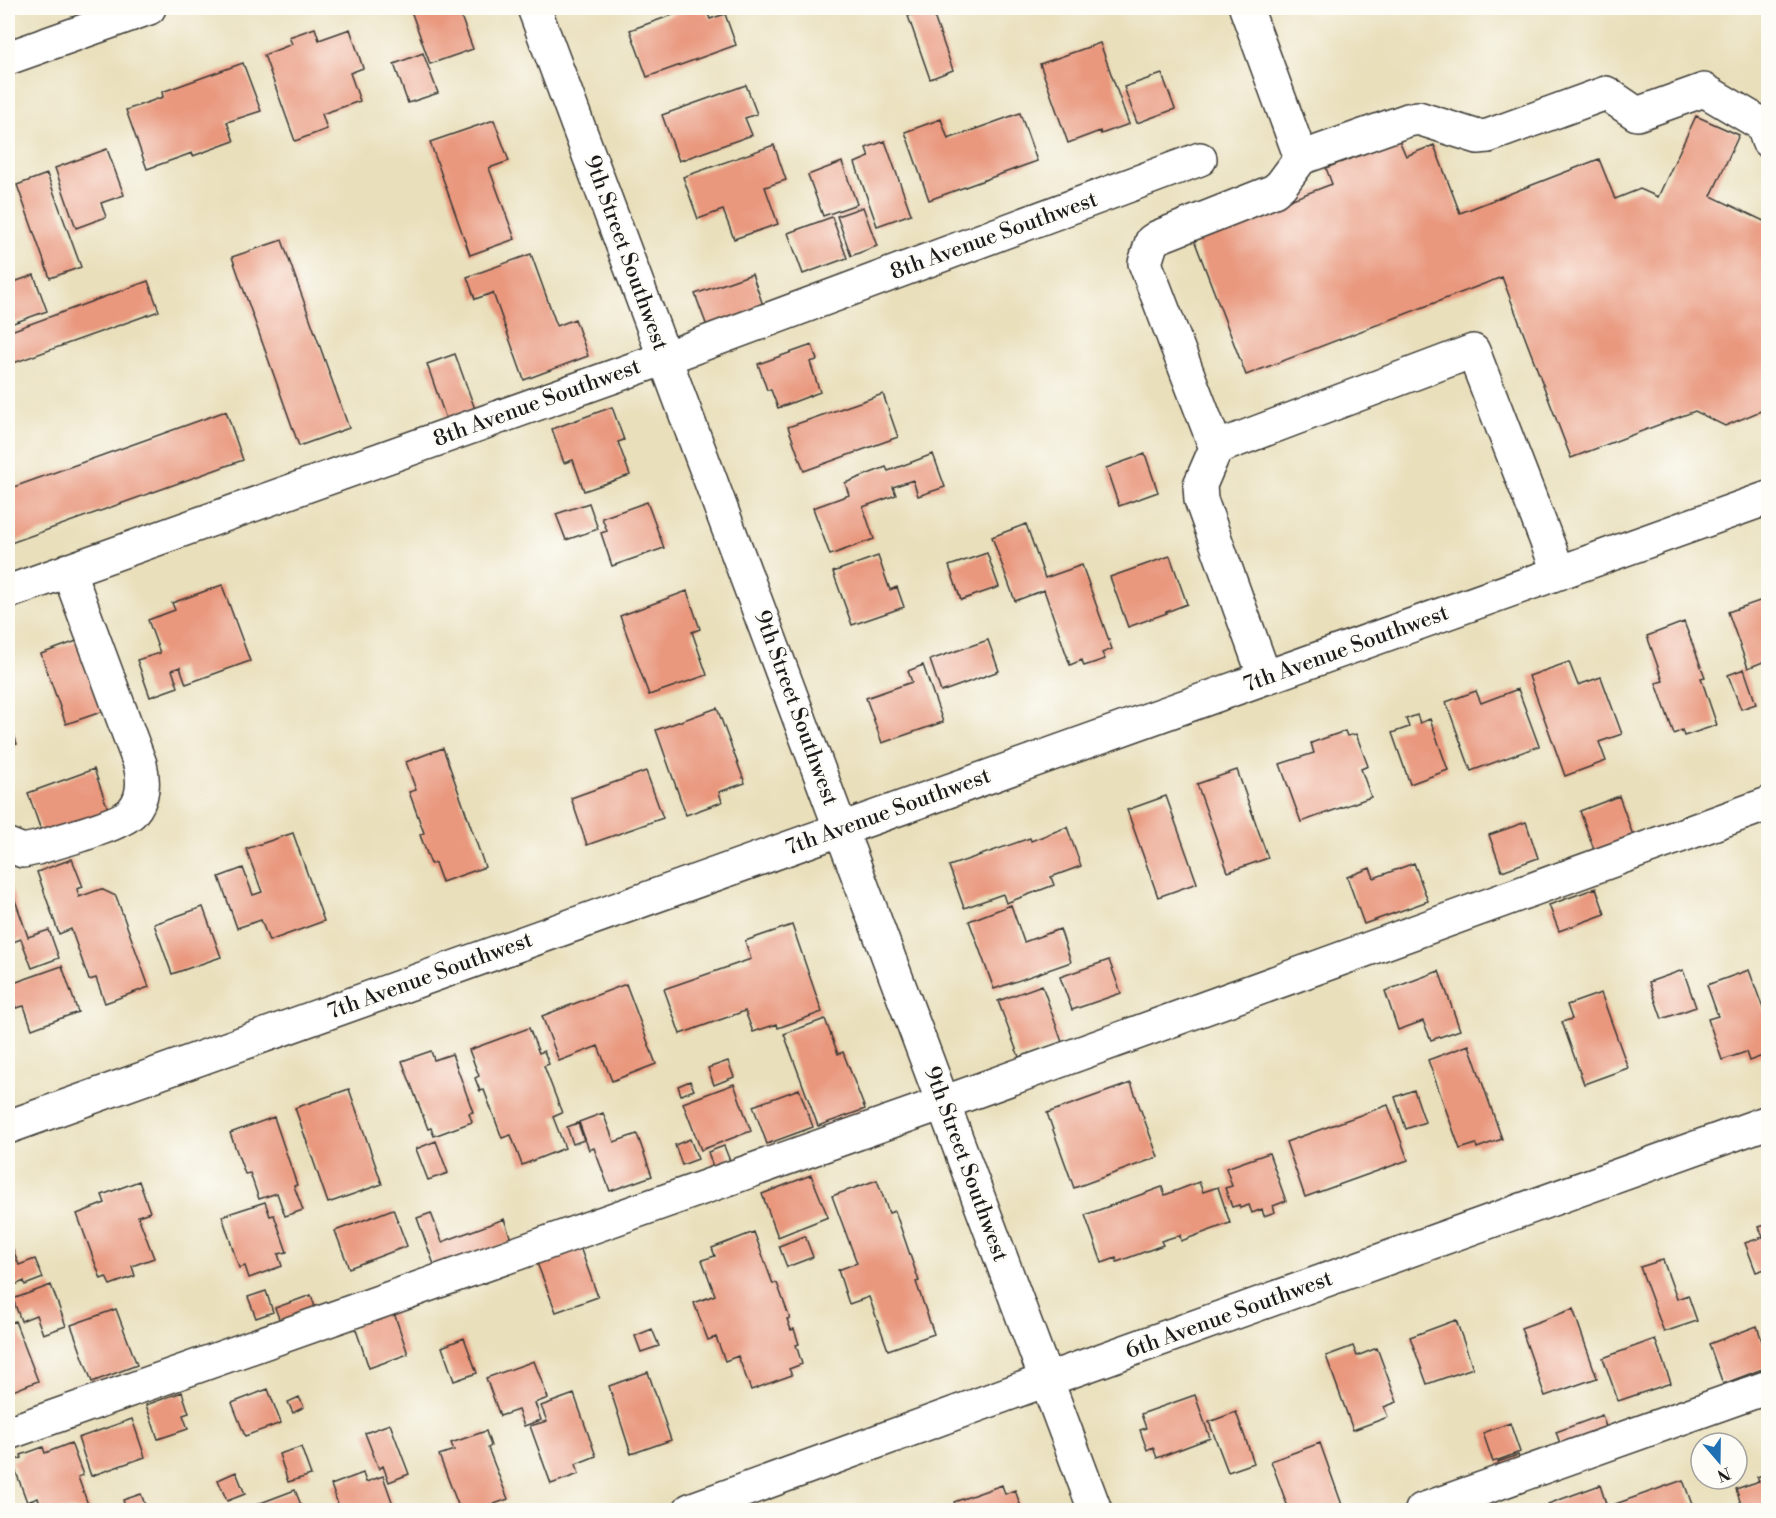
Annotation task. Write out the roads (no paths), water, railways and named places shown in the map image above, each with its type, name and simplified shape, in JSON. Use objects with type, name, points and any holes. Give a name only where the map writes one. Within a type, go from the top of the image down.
[{"type":"street","points":[[8,58],[149,8]]},
{"type":"street","name":"9th Street Southwest","points":[[534,8],[1095,1510]]},
{"type":"street","points":[[1246,8],[1301,158]]},
{"type":"street","points":[[1265,678],[1201,500],[1200,485],[1216,448],[1145,262],[1152,241],[1274,191],[1301,158],[1418,118],[1478,137],[1488,136],[1606,93],[1637,114],[1704,90],[1762,125],[1768,141]]},
{"type":"street","name":"8th Avenue Southwest","points":[[8,592],[665,358],[1200,159]]},
{"type":"street","points":[[1216,448],[1473,351],[1559,573]]},
{"type":"street","name":"7th Avenue Southwest","points":[[8,1127],[1768,498]]},
{"type":"street","points":[[8,845],[23,850],[37,848],[118,822],[132,813],[141,800],[140,764],[68,570]]},
{"type":"street","points":[[8,1433],[943,1103],[1768,804]]},
{"type":"street","name":"6th Avenue Southwest","points":[[690,1510],[1768,1122]]},
{"type":"street","points":[[1422,1510],[1768,1387]]}]
